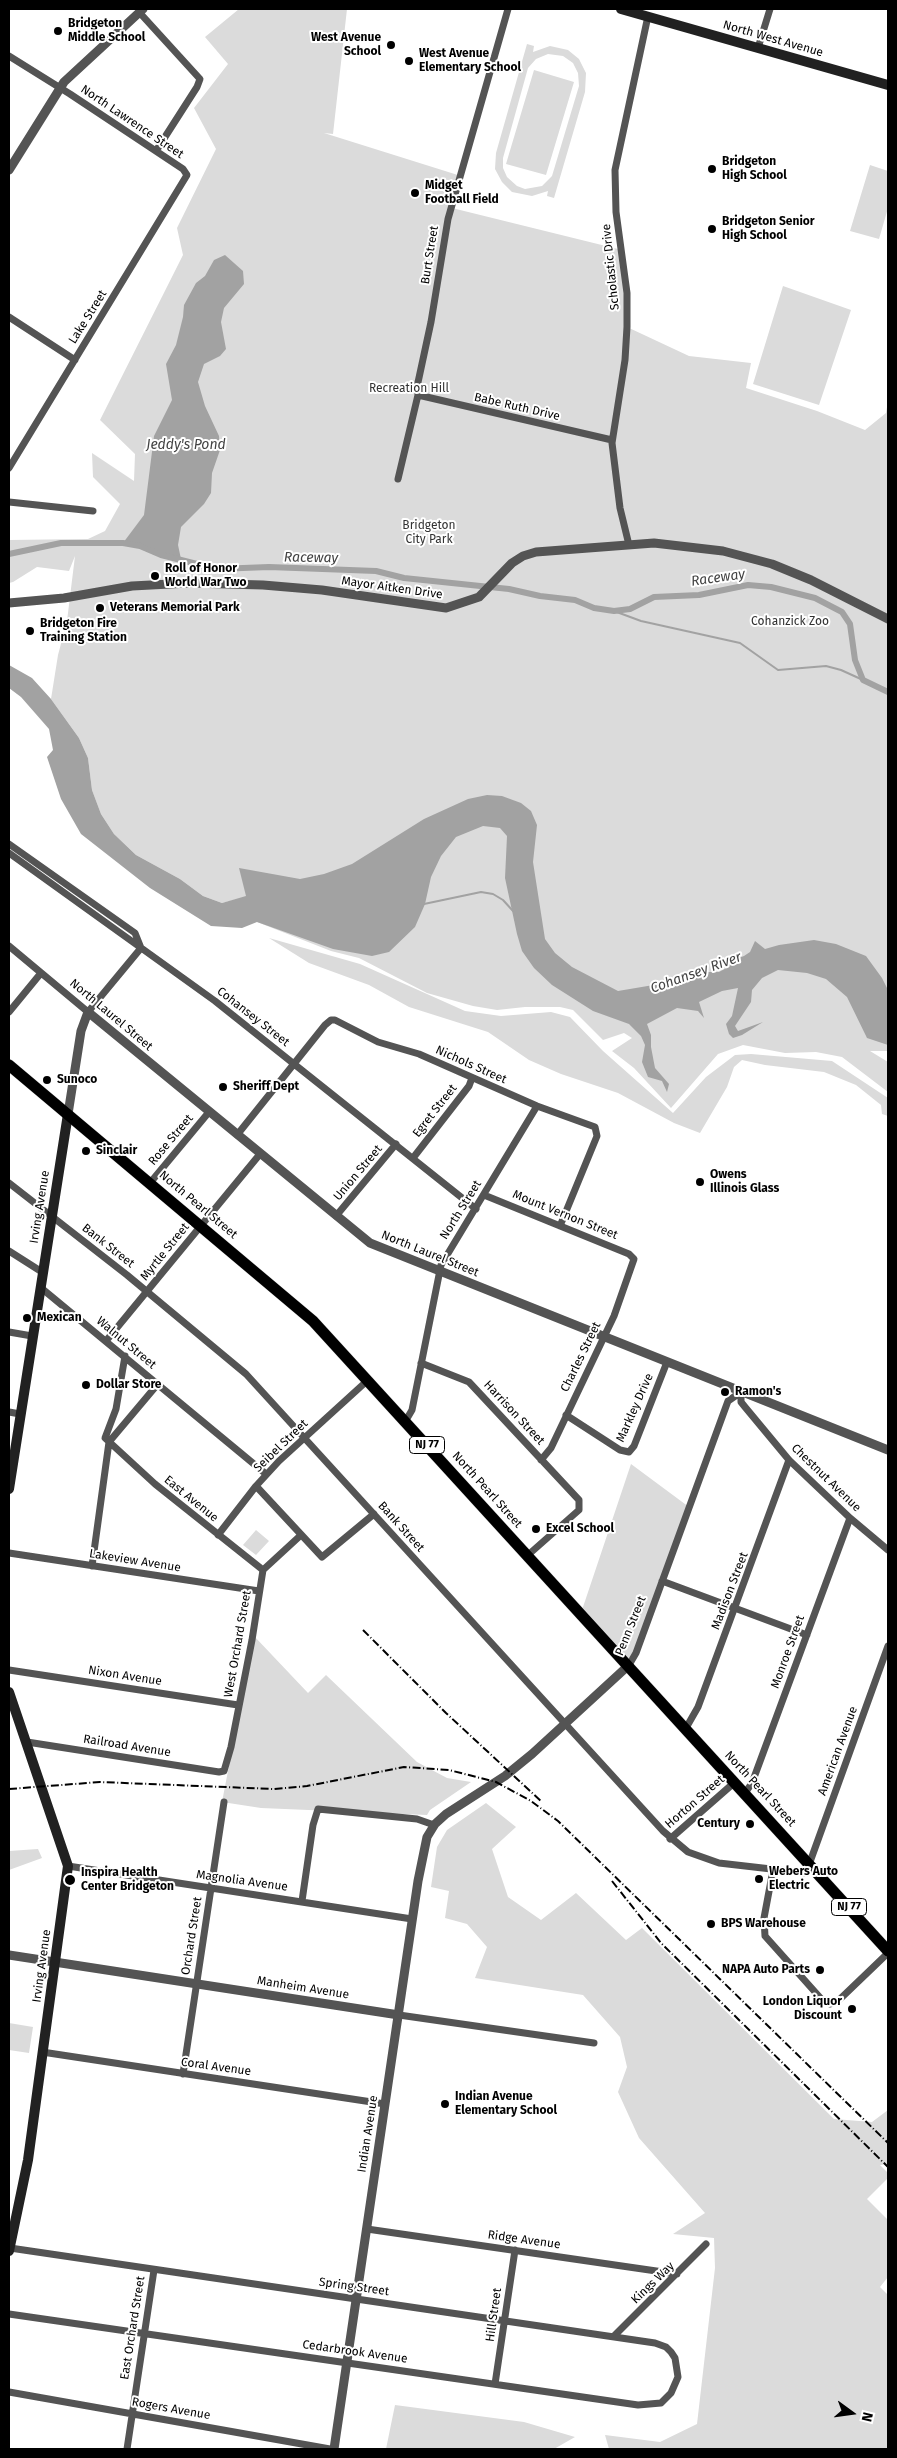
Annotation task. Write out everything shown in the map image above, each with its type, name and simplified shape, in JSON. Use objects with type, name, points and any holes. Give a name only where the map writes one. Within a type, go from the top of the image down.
[{"type":"main road","name":"North West Avenue","points":[[621,9],[888,85]]},
{"type":"main road","name":"North Pearl Street","points":[[9,1064],[309,1318],[810,1863],[888,1952]]},
{"type":"main road","name":"Irving Avenue","points":[[9,1489],[68,1114]]},
{"type":"main road","name":"Irving Avenue","points":[[9,1692],[68,1866],[28,2160],[9,2250]]},
{"type":"street","name":"Burt Street","points":[[398,479],[418,395],[417,388],[431,322],[448,219],[508,9]]},
{"type":"street","points":[[758,48],[770,9]]},
{"type":"street","points":[[9,170],[59,88],[141,10],[200,81],[156,151]]},
{"type":"street","name":"Scholastic Drive","points":[[629,545],[620,508],[612,440],[625,360],[627,327],[627,293],[616,212],[615,170],[648,16]]},
{"type":"street","name":"North Lawrence Street","points":[[9,56],[156,151],[185,171],[186,178]]},
{"type":"street","name":"Lake Street","points":[[9,468],[186,178]]},
{"type":"street","points":[[9,316],[75,360]]},
{"type":"street","name":"Babe Ruth Drive","points":[[418,395],[612,440]]},
{"type":"street","points":[[9,502],[93,511]]},
{"type":"street","name":"Mayor Aitken Drive","points":[[9,603],[64,598],[132,586],[189,583],[263,585],[322,590],[439,609],[459,605],[479,597],[512,563],[523,556],[536,552],[654,544],[682,545],[724,551],[745,557],[804,577],[888,619]]},
{"type":"street","points":[[9,844],[135,932],[141,948]]},
{"type":"street","name":"Cohansey Street","points":[[9,853],[216,1001],[476,1209]]},
{"type":"street","name":"North Laurel Street","points":[[9,946],[260,1154],[375,1246],[888,1450]]},
{"type":"street","name":"Irving Avenue","points":[[68,1114],[81,1031],[88,1012],[141,948]]},
{"type":"street","points":[[9,1012],[41,973]]},
{"type":"street","name":"Nichols Street","points":[[294,1063],[327,1022],[335,1020],[378,1042],[419,1054],[537,1106],[591,1124],[597,1131],[596,1138],[560,1226]]},
{"type":"street","points":[[237,1135],[294,1063]]},
{"type":"street","name":"Egret Street","points":[[413,1158],[469,1086],[472,1078]]},
{"type":"street","name":"North Street","points":[[405,1422],[412,1410],[440,1272],[447,1252],[476,1209],[537,1106]]},
{"type":"street","name":"Rose Street","points":[[150,1183],[209,1112]]},
{"type":"street","name":"Union Street","points":[[336,1216],[396,1144]]},
{"type":"street","name":"Myrtle Street","points":[[106,1341],[260,1154]]},
{"type":"street","name":"Bank Street","points":[[9,1183],[147,1292],[246,1374],[670,1839],[688,1852],[707,1860],[773,1870],[806,1872],[810,1863]]},
{"type":"street","name":"Mount Vernon Street","points":[[484,1195],[629,1254],[634,1260]]},
{"type":"street","points":[[9,1251],[42,1272]]},
{"type":"street","name":"Charles Street","points":[[541,1460],[550,1448],[604,1336],[634,1260]]},
{"type":"street","name":"Walnut Street","points":[[40,1288],[125,1356],[266,1474]]},
{"type":"street","points":[[9,1332],[32,1336]]},
{"type":"street","points":[[108,1442],[105,1438],[116,1409],[125,1356]]},
{"type":"street","name":"Markley Drive","points":[[566,1415],[620,1450],[629,1452],[634,1446],[667,1362]]},
{"type":"street","name":"Harrison Street","points":[[421,1363],[469,1382],[581,1503],[579,1510],[528,1555]]},
{"type":"street","name":"Seibel Street","points":[[218,1535],[266,1474],[368,1380]]},
{"type":"street","points":[[92,1566],[108,1442],[158,1385]]},
{"type":"street","name":"Chestnut Avenue","points":[[741,1392],[741,1402],[789,1460],[850,1518],[888,1550]]},
{"type":"street","name":"Penn Street","points":[[434,1825],[446,1814],[505,1776],[565,1724],[628,1665],[636,1653],[728,1401],[741,1392]]},
{"type":"street","points":[[9,1412],[20,1414]]},
{"type":"street","name":"East Avenue","points":[[108,1442],[155,1484],[263,1570]]},
{"type":"street","name":"Madison Street","points":[[686,1728],[698,1707],[789,1460]]},
{"type":"street","points":[[256,1486],[322,1557],[374,1514]]},
{"type":"street","name":"Monroe Street","points":[[745,1793],[752,1783],[850,1518]]},
{"type":"street","points":[[263,1570],[301,1535]]},
{"type":"street","name":"Lakeview Avenue","points":[[9,1553],[259,1591]]},
{"type":"street","name":"West Orchard Street","points":[[223,1771],[231,1747],[252,1640],[263,1570]]},
{"type":"street","points":[[662,1581],[807,1635]]},
{"type":"street","name":"American Avenue","points":[[810,1863],[888,1646]]},
{"type":"street","name":"Nixon Avenue","points":[[9,1670],[238,1705]]},
{"type":"street","name":"Railroad Avenue","points":[[26,1742],[219,1772],[223,1771]]},
{"type":"street","name":"Horton Street","points":[[670,1839],[736,1782]]},
{"type":"street","name":"Orchard Street","points":[[183,2074],[224,1802]]},
{"type":"street","points":[[302,1901],[316,1810],[328,1808],[380,1816],[417,1819],[434,1825]]},
{"type":"street","name":"Indian Avenue","points":[[334,2449],[424,1844],[434,1825]]},
{"type":"street","name":"Magnolia Avenue","points":[[68,1866],[412,1919]]},
{"type":"street","points":[[773,1870],[764,1918],[765,1936],[822,2000],[830,2004],[839,2000],[888,1952]]},
{"type":"street","name":"Manheim Avenue","points":[[9,1955],[594,2043]]},
{"type":"street","name":"Coral Avenue","points":[[42,2052],[385,2104]]},
{"type":"street","name":"Ridge Avenue","points":[[367,2229],[677,2274]]},
{"type":"street","name":"Kings Way","points":[[614,2336],[706,2244]]},
{"type":"street","name":"Spring Street","points":[[9,2250],[614,2336],[666,2347],[675,2358],[678,2372]]},
{"type":"street","name":"Hill Street","points":[[495,2384],[515,2250]]},
{"type":"street","name":"East Orchard Street","points":[[127,2449],[154,2270]]},
{"type":"street","name":"Cedarbrook Avenue","points":[[9,2314],[649,2406],[661,2403],[667,2398],[677,2382],[678,2372]]},
{"type":"street","name":"Rogers Avenue","points":[[9,2392],[330,2449]]},
{"type":"green space","name":"Bridgeton City Park","points":[[239,9],[347,9],[333,134],[324,133],[461,176],[452,208],[622,250],[627,327],[689,356],[751,363],[746,388],[817,411],[865,430],[886,413],[888,401],[888,1051],[870,1051],[888,1062],[888,1092],[842,1057],[816,1052],[785,1053],[743,1045],[718,1054],[671,1108],[634,1068],[612,1051],[632,1038],[624,1033],[603,1040],[573,1010],[560,1007],[525,1007],[497,1010],[473,1006],[427,993],[359,958],[331,951],[257,922],[246,897],[222,903],[203,896],[180,879],[136,855],[114,834],[101,814],[92,790],[88,758],[79,738],[51,699],[58,655],[67,621],[75,556],[69,571],[37,567],[9,583],[9,540],[88,539],[105,531],[120,504],[93,477],[92,453],[134,481],[135,454],[100,420],[183,255],[177,228],[216,149],[194,108],[228,64],[205,37]]},
{"type":"green space","points":[[527,44],[534,46],[533,52],[550,46],[568,50],[579,59],[586,73],[585,92],[554,198],[547,196],[548,191],[532,196],[512,192],[502,182],[495,169],[496,153]],"holes":[[[548,54],[563,56],[573,63],[578,73],[579,86],[552,176],[542,186],[525,189],[517,186],[507,177],[503,168],[503,158],[528,68],[536,59]]]},
{"type":"green space","points":[[534,70],[574,82],[546,175],[506,164]]},
{"type":"green space","points":[[870,165],[888,171],[888,208],[879,239],[850,231]]},
{"type":"green space","points":[[783,286],[851,310],[819,405],[753,384]]},
{"type":"green space","points":[[269,938],[360,964],[465,1011],[501,1016],[551,1012],[570,1017],[603,1051],[673,1113],[706,1077],[735,1055],[751,1054],[832,1061],[888,1098],[888,1116],[882,1114],[881,1105],[856,1085],[824,1072],[765,1065],[742,1060],[734,1067],[727,1087],[700,1133],[674,1123],[618,1093],[561,1074],[529,1060],[488,1032],[409,1007],[369,985],[309,963]]},
{"type":"green space","points":[[631,1464],[689,1507],[629,1665],[581,1613]]},
{"type":"green space","points":[[256,1530],[269,1541],[256,1555],[243,1545]]},
{"type":"green space","points":[[254,1636],[308,1693],[326,1675],[417,1762],[447,1778],[471,1782],[430,1810],[427,1815],[261,1808],[222,1802]]},
{"type":"green space","points":[[486,1803],[516,1827],[492,1849],[508,1897],[541,1920],[576,1893],[626,1940],[642,1928],[834,2119],[872,2122],[888,2110],[888,2164],[880,2165],[888,2173],[888,2178],[867,2199],[888,2220],[888,2277],[880,2287],[888,2295],[888,2449],[609,2449],[605,2435],[660,2442],[697,2424],[715,2268],[714,2238],[673,2234],[705,2213],[639,2138],[618,2092],[627,2067],[620,2037],[583,1995],[475,1978],[487,1947],[467,1924],[445,1918],[449,1891],[431,1887],[437,1847],[447,1830]]},
{"type":"green space","points":[[38,1849],[42,1858],[9,1870],[9,1851]]},
{"type":"green space","points":[[9,2023],[33,2027],[29,2053],[9,2050]]},
{"type":"green space","points":[[395,2405],[524,2422],[575,2437],[554,2449],[386,2449]]},
{"type":"water","name":"Jeddy's Pond","points":[[225,255],[243,271],[244,284],[224,308],[221,322],[226,349],[220,356],[204,364],[198,382],[205,406],[219,436],[220,450],[212,473],[211,493],[204,504],[181,527],[178,545],[181,559],[161,555],[140,546],[123,543],[144,515],[154,436],[172,400],[166,364],[176,345],[184,305],[196,283],[205,276],[214,260]]},
{"type":"water","points":[[9,665],[32,678],[51,699],[79,738],[88,758],[92,790],[101,814],[114,834],[136,855],[180,879],[203,896],[222,903],[246,896],[239,868],[300,879],[324,874],[352,864],[424,819],[468,799],[487,795],[502,796],[521,803],[531,811],[537,825],[533,862],[545,939],[555,953],[572,967],[618,991],[695,978],[703,972],[719,972],[730,966],[718,960],[733,960],[744,956],[750,952],[755,941],[765,949],[814,940],[836,944],[866,956],[882,978],[888,990],[888,1045],[867,1038],[847,997],[826,979],[807,973],[778,970],[762,978],[752,990],[751,1002],[735,1026],[738,1031],[763,1022],[742,1035],[733,1038],[729,1034],[726,1024],[732,1016],[738,988],[722,991],[699,1002],[704,1018],[698,1011],[677,1008],[647,1024],[651,1035],[655,1068],[669,1084],[667,1092],[662,1081],[648,1077],[642,1062],[645,1045],[641,1036],[629,1024],[593,1011],[552,985],[534,968],[522,951],[505,878],[507,836],[500,828],[483,826],[456,837],[441,856],[431,877],[425,904],[415,927],[389,952],[372,956],[333,949],[257,922],[242,928],[211,926],[150,888],[81,834],[61,799],[47,757],[53,750],[49,729],[21,697],[9,688]]},
{"type":"waterway","name":"Raceway","points":[[9,554],[61,543],[123,543],[140,546],[161,555],[217,569],[269,567],[376,571],[404,578],[509,589],[540,596],[575,600],[594,608],[614,611],[630,609],[654,597],[699,595],[748,585],[771,587],[815,598],[842,612],[850,624],[855,660],[863,680],[888,692]]},
{"type":"waterway","name":"Raceway","points":[[614,611],[641,621],[740,643],[778,670],[826,666],[841,670],[863,680]]},
{"type":"waterway","points":[[424,904],[481,892],[493,894],[503,900],[513,911]]},
{"type":"railway","points":[[363,1630],[446,1713],[542,1802]]},
{"type":"railway","points":[[9,1789],[100,1782],[274,1789],[307,1786],[404,1767],[449,1770],[496,1782],[531,1801],[558,1821],[888,2143]]},
{"type":"railway","points":[[612,1881],[661,1943],[888,2167]]},
{"type":"place","name":"Bridgeton Middle School","points":[[58,31]]},
{"type":"place","name":"West Avenue School","points":[[391,45]]},
{"type":"place","name":"West Avenue Elementary School","points":[[409,61]]},
{"type":"place","name":"Bridgeton High School","points":[[712,169]]},
{"type":"place","name":"Midget Football Field","points":[[415,193]]},
{"type":"place","name":"Bridgeton Senior High School","points":[[712,229]]},
{"type":"place","name":"Roll of Honor World War Two","points":[[155,576]]},
{"type":"place","name":"Veterans Memorial Park","points":[[100,608]]},
{"type":"place","name":"Bridgeton Fire Training Station","points":[[30,631]]},
{"type":"place","name":"Sunoco","points":[[47,1080]]},
{"type":"place","name":"Sheriff Dept","points":[[223,1087]]},
{"type":"place","name":"Sinclair","points":[[86,1151]]},
{"type":"place","name":"Owens Illinois Glass","points":[[700,1182]]},
{"type":"place","name":"Mexican","points":[[27,1318]]},
{"type":"place","name":"Dollar Store","points":[[86,1385]]},
{"type":"place","name":"Ramon's","points":[[725,1392]]},
{"type":"place","name":"Excel School","points":[[536,1529]]},
{"type":"place","name":"Century","points":[[750,1824]]},
{"type":"place","name":"Webers Auto Electric","points":[[759,1879]]},
{"type":"place","name":"Inspira Health Center Bridgeton","points":[[70,1880]]},
{"type":"place","name":"BPS Warehouse","points":[[711,1924]]},
{"type":"place","name":"NAPA Auto Parts","points":[[820,1970]]},
{"type":"place","name":"London Liquor Discount","points":[[852,2009]]},
{"type":"place","name":"Indian Avenue Elementary School","points":[[445,2104]]},
{"type":"park label","name":"Recreation Hill","points":[[409,389]]},
{"type":"park label","name":"Cohanzick Zoo","points":[[790,622]]},
{"type":"water label","name":"Cohansey River","points":[[696,973]]}]
